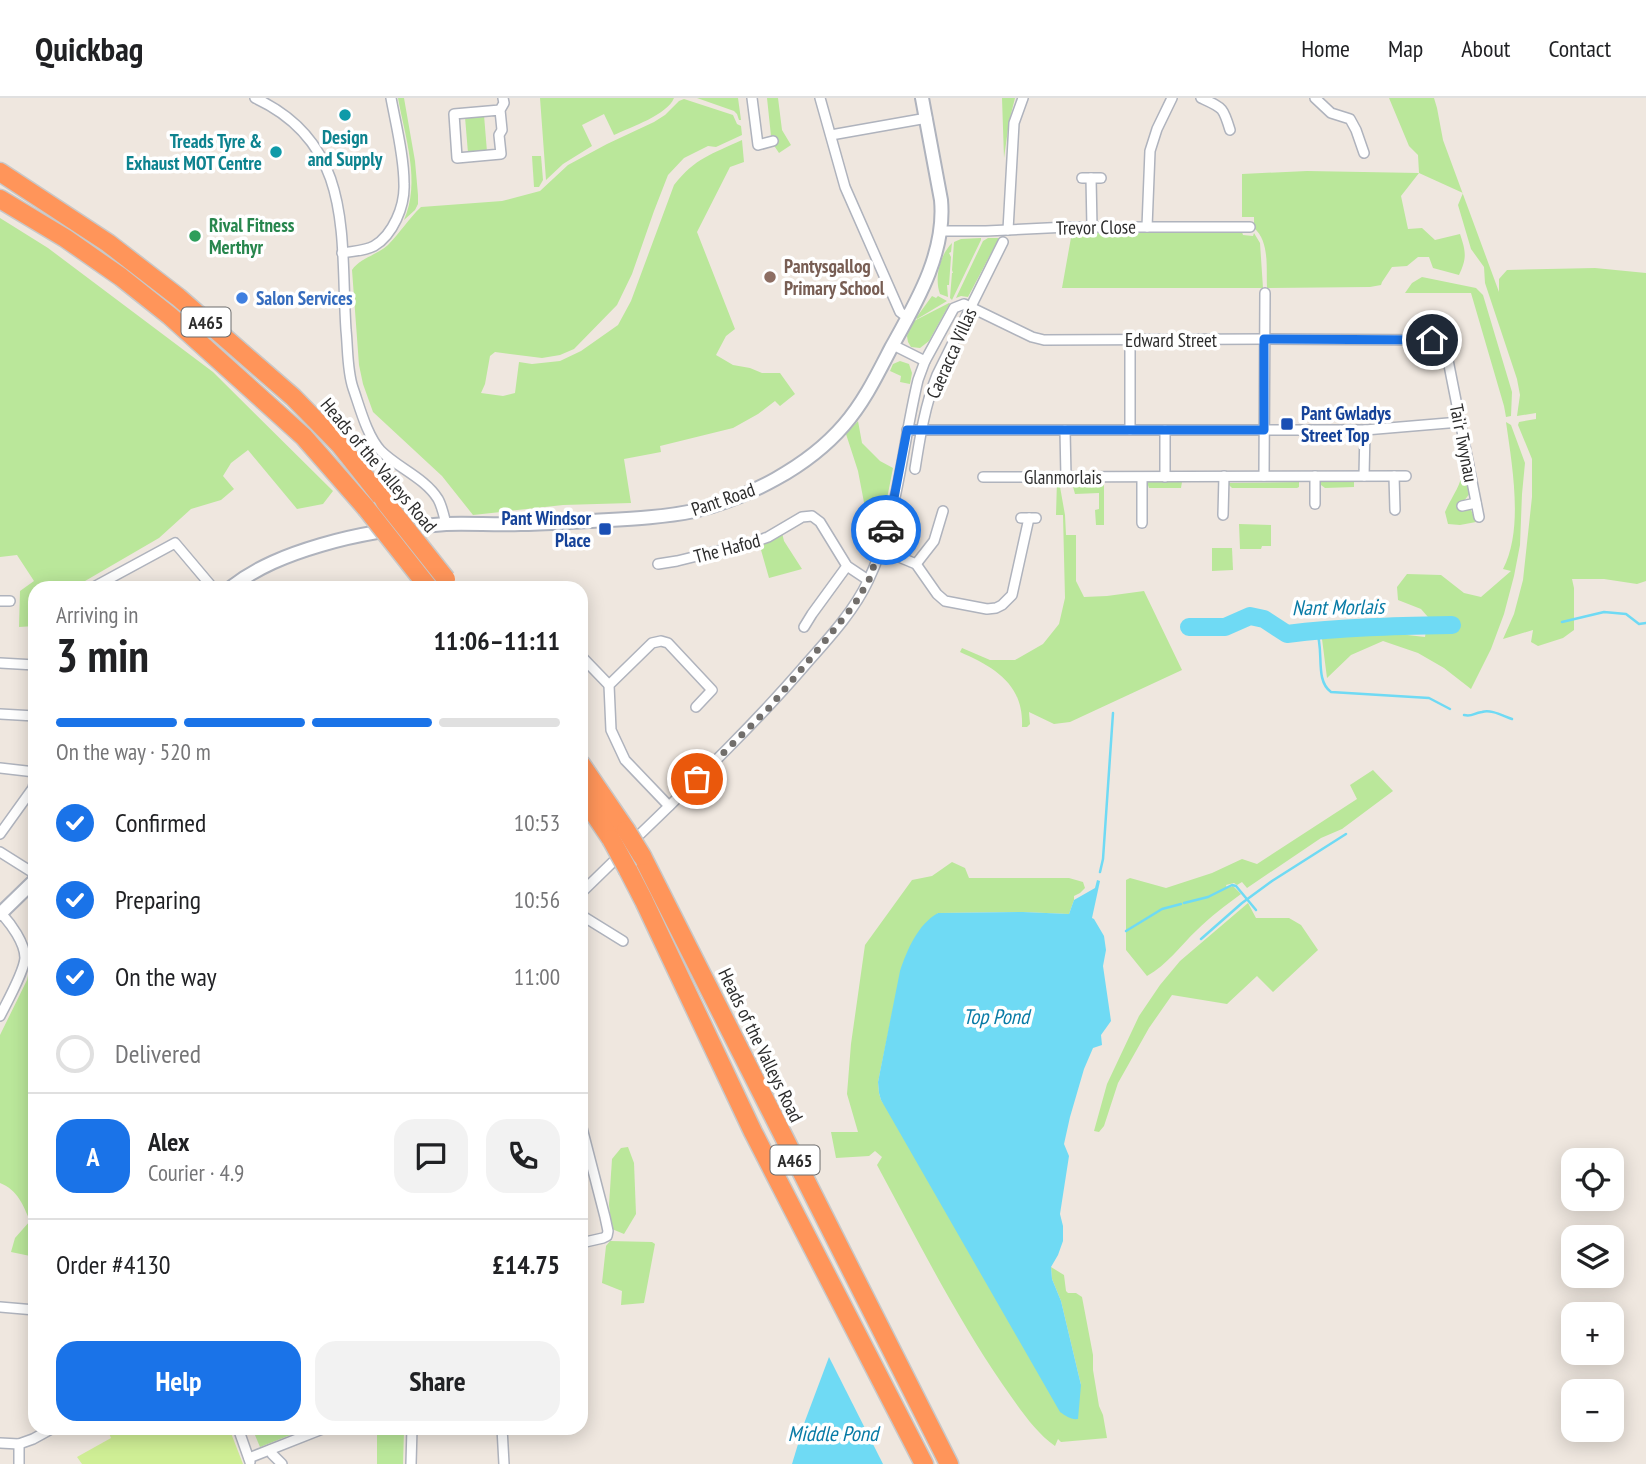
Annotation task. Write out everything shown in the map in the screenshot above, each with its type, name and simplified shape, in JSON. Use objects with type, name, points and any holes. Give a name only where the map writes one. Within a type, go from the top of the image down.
[{"type":"highway","name":"Heads of the Valleys Road","points":[[0,172],[107,243],[178,297],[293,397],[340,445],[385,502],[439,581]]},
{"type":"highway","name":"Heads of the Valleys Road","points":[[0,199],[121,277],[170,316],[304,437],[366,508],[438,581]]},
{"type":"highway","name":"Heads of the Valleys Road","points":[[588,777],[618,834],[628,870],[753,1132],[924,1464]]},
{"type":"highway","name":"Heads of the Valleys Road","points":[[588,802],[642,856],[949,1464]]},
{"type":"street","points":[[256,98],[293,121],[326,163],[339,214],[350,378],[365,422],[380,450],[430,489],[439,501],[446,524]]},
{"type":"street","points":[[342,253],[377,244],[391,229],[399,213],[405,186],[391,98]]},
{"type":"street","points":[[500,110],[454,114],[457,158],[500,154],[500,110],[504,103],[503,98]]},
{"type":"street","points":[[752,98],[758,145],[773,141]]},
{"type":"street","points":[[820,98],[843,182],[900,312],[908,318]]},
{"type":"street","name":"Pant Road","points":[[244,581],[258,569],[284,557],[348,537],[446,524],[518,524],[650,517],[695,510],[739,496],[798,466],[842,428],[856,410],[908,318],[934,257],[942,231],[941,200],[922,98]]},
{"type":"street","points":[[1008,230],[1014,123],[1023,98]]},
{"type":"street","points":[[1147,227],[1150,152],[1157,129],[1172,98]]},
{"type":"street","points":[[1200,98],[1224,111],[1230,130]]},
{"type":"street","points":[[1315,98],[1331,113],[1350,119],[1364,153]]},
{"type":"street","points":[[831,135],[927,118]]},
{"type":"street","points":[[1091,178],[1092,227]]},
{"type":"street","name":"Trevor Close","points":[[942,231],[1250,227]]},
{"type":"street","name":"Caeracca Villas","points":[[915,469],[931,390],[1003,242]]},
{"type":"street","points":[[1264,476],[1265,293]]},
{"type":"street","name":"Edward Street","points":[[925,361],[954,308],[964,304],[1032,337],[1044,340],[1397,339]]},
{"type":"street","name":"Tai'r Twynau","points":[[1397,339],[1432,340],[1444,349],[1479,517]]},
{"type":"street","points":[[1130,340],[1130,430]]},
{"type":"street","points":[[588,886],[768,709],[860,596],[880,549],[894,498],[918,380],[925,361],[893,345]]},
{"type":"street","points":[[907,430],[1364,430],[1460,422]]},
{"type":"street","points":[[1065,430],[1066,477]]},
{"type":"street","points":[[1165,430],[1165,477]]},
{"type":"street","points":[[1364,430],[1364,476]]},
{"type":"street","points":[[1223,515],[1224,476]]},
{"type":"street","points":[[1315,476],[1315,504]]},
{"type":"street","name":"Glanmorlais","points":[[983,477],[1406,476]]},
{"type":"street","points":[[1394,477],[1395,510]]},
{"type":"street","points":[[1142,478],[1142,523]]},
{"type":"street","name":"Tai'r Twynau","points":[[1462,506],[1476,503]]},
{"type":"street","points":[[916,564],[934,541],[943,511]]},
{"type":"street","name":"The Hafod","points":[[658,564],[754,542],[802,517],[812,516],[820,522],[847,566],[869,580]]},
{"type":"street","points":[[880,549],[916,564],[945,601],[987,609],[996,608],[1012,595],[1029,518]]},
{"type":"street","points":[[105,581],[175,543],[207,581]]},
{"type":"street","points":[[804,627],[847,566]]},
{"type":"street","points":[[609,685],[652,643],[661,641],[668,643],[712,691],[696,707]]},
{"type":"street","points":[[0,663],[28,665]]},
{"type":"street","points":[[588,663],[609,685],[611,730],[625,760],[669,806]]},
{"type":"street","points":[[0,714],[28,716]]},
{"type":"street","points":[[0,768],[28,771]]},
{"type":"street","points":[[0,834],[28,795]]},
{"type":"street","points":[[0,852],[28,870]]},
{"type":"street","points":[[0,1016],[23,968],[25,957],[22,945],[0,914],[28,887]]},
{"type":"street","points":[[588,919],[623,941]]},
{"type":"street","points":[[588,1150],[608,1231],[607,1236],[588,1241]]},
{"type":"street","points":[[0,1307],[28,1309]]},
{"type":"street","points":[[0,1443],[19,1444],[40,1435]]},
{"type":"street","points":[[241,1435],[250,1461],[308,1435]]},
{"type":"street","points":[[411,1464],[412,1435]]},
{"type":"street","points":[[502,1435],[504,1464]]},
{"type":"street","points":[[19,1444],[19,1464]]},
{"type":"street","points":[[270,1450],[282,1464]]},
{"type":"green space","points":[[398,98],[404,98],[418,195],[415,210],[404,220],[409,205],[411,175]]},
{"type":"green space","points":[[540,98],[674,98],[656,115],[614,135],[604,114],[582,125],[592,146],[563,164],[546,180]]},
{"type":"green space","points":[[697,98],[738,98],[741,120],[734,111]]},
{"type":"green space","points":[[767,98],[778,98],[782,130],[791,145],[779,153],[773,144],[777,141],[774,135],[771,136]]},
{"type":"green space","points":[[1002,98],[1015,98],[1004,158]]},
{"type":"green space","points":[[1389,98],[1434,98],[1443,140],[1462,193],[1419,173],[1418,155],[1409,146]]},
{"type":"green space","points":[[684,99],[733,115],[741,126],[742,135],[716,147],[708,146],[684,158],[668,175],[632,274],[617,305],[574,349],[542,358],[495,352],[490,356],[481,393],[503,396],[515,393],[519,362],[532,364],[560,361],[581,351],[618,325],[631,301],[674,185],[697,163],[742,140],[744,162],[730,167],[697,232],[735,329],[726,336],[716,355],[733,365],[762,373],[780,373],[795,394],[780,406],[775,401],[733,428],[660,446],[661,452],[624,459],[631,503],[563,505],[473,515],[442,476],[373,412],[359,365],[352,270],[359,262],[388,245],[421,207],[502,201],[540,191],[568,165],[654,122]]},
{"type":"green space","points":[[484,115],[487,152],[468,153],[465,117]]},
{"type":"green space","points":[[532,156],[541,156],[543,180],[539,187],[534,187]]},
{"type":"green space","points":[[1307,171],[1419,173],[1401,196],[1408,229],[1422,228],[1435,240],[1460,234],[1465,255],[1459,275],[1433,268],[1429,257],[1418,257],[1407,266],[1392,267],[1381,285],[1267,288],[1263,240],[1254,228],[1254,217],[1242,217],[1242,174]]},
{"type":"green space","points":[[1463,194],[1499,292],[1499,279],[1507,270],[1595,268],[1646,273],[1646,581],[1637,584],[1604,579],[1572,579],[1574,630],[1563,638],[1538,646],[1531,642],[1533,630],[1503,639],[1514,614],[1523,580],[1532,497],[1532,459],[1518,425],[1519,422],[1536,419],[1536,413],[1517,416],[1520,395],[1517,379],[1485,283],[1484,267],[1471,249],[1458,205]]},
{"type":"green space","points":[[0,218],[48,248],[213,372],[333,491],[323,504],[297,509],[248,450],[231,463],[223,476],[234,489],[221,500],[191,509],[159,538],[85,581],[34,581],[17,555],[0,557]]},
{"type":"green space","points":[[1239,231],[1243,235],[1253,236],[1254,233],[1260,243],[1263,288],[1062,288],[1072,232]]},
{"type":"green space","points":[[999,238],[968,297],[956,298],[983,241]]},
{"type":"green space","points":[[981,240],[952,300],[954,242]]},
{"type":"green space","points":[[952,243],[949,253],[948,297],[940,294],[938,274],[944,254]]},
{"type":"green space","points":[[1422,277],[1476,288],[1483,295],[1512,392],[1511,416],[1506,417],[1471,293],[1405,293],[1412,283]]},
{"type":"green space","points":[[932,296],[947,301],[917,319],[916,318]]},
{"type":"green space","points":[[950,303],[929,341],[920,348],[911,347],[907,336],[914,321]]},
{"type":"green space","points":[[900,361],[909,364],[912,373],[910,384],[900,382],[901,376],[890,371],[893,364]]},
{"type":"green space","points":[[858,421],[862,443],[880,461],[893,468],[878,533],[867,518],[858,471],[846,434]]},
{"type":"green space","points":[[1506,422],[1511,425],[1525,463],[1520,545],[1504,614],[1491,649],[1471,689],[1444,668],[1418,653],[1383,641],[1351,655],[1327,678],[1322,639],[1381,632],[1425,637],[1428,617],[1421,609],[1398,600],[1397,587],[1407,574],[1441,575],[1464,593],[1481,597],[1511,571],[1503,569],[1509,553],[1515,516]]},
{"type":"green space","points":[[1462,454],[1470,493],[1459,503],[1459,509],[1471,510],[1476,522],[1448,524],[1445,512],[1461,479]]},
{"type":"green space","points":[[1057,480],[1065,515],[1066,535],[1076,535],[1076,581],[1084,597],[1144,591],[1182,670],[1070,722],[1054,724],[1029,712],[1030,724],[1022,727],[1018,699],[1012,688],[995,671],[960,652],[962,648],[990,660],[1015,660],[1043,644],[1059,624],[1065,598],[1063,515],[1056,515]]},
{"type":"green space","points":[[1147,482],[1182,482],[1181,488],[1149,488]]},
{"type":"green space","points":[[1299,482],[1297,488],[1232,488],[1228,484],[1229,483]]},
{"type":"green space","points":[[1321,482],[1354,482],[1354,487],[1325,488]]},
{"type":"green space","points":[[1072,483],[1104,483],[1104,525],[1096,525],[1095,510],[1099,509],[1099,493],[1075,494]]},
{"type":"green space","points":[[1239,524],[1271,525],[1271,546],[1240,549]]},
{"type":"green space","points":[[782,533],[784,541],[802,569],[769,578],[759,543]]},
{"type":"green space","points":[[1212,548],[1232,548],[1233,570],[1212,571]]},
{"type":"green space","points":[[28,585],[28,626],[19,627],[20,591]]},
{"type":"green space","points":[[1373,770],[1393,791],[1342,829],[1321,838],[1247,888],[1242,882],[1226,885],[1227,888],[1233,886],[1241,894],[1207,920],[1167,961],[1147,976],[1126,950],[1126,880],[1130,878],[1166,888],[1212,873],[1242,859],[1257,864],[1357,799],[1350,785]]},
{"type":"green space","points":[[952,862],[965,868],[969,878],[1069,878],[1083,882],[1085,888],[1074,896],[1069,914],[938,913],[915,939],[904,961],[878,1082],[879,1093],[881,1100],[1081,1385],[1051,1267],[1064,1275],[1068,1293],[1076,1293],[1082,1297],[1099,1406],[1107,1438],[1061,1442],[1058,1439],[1055,1446],[1040,1433],[1003,1385],[953,1304],[877,1165],[882,1157],[875,1151],[869,1156],[836,1158],[831,1132],[858,1132],[847,1094],[865,945],[912,880],[932,876]]},
{"type":"green space","points":[[1248,903],[1256,918],[1289,918],[1301,925],[1318,950],[1273,992],[1257,976],[1227,1004],[1172,995],[1149,1028],[1118,1083],[1104,1126],[1099,1132],[1094,1131],[1107,1084],[1139,1016],[1180,961]]},
{"type":"green space","points":[[28,976],[28,1217],[16,1194],[0,1183],[0,1035]]},
{"type":"green space","points":[[628,1147],[634,1163],[636,1214],[624,1234],[612,1229],[609,1205],[612,1159],[621,1148]]},
{"type":"green space","points":[[28,1223],[28,1256],[11,1252],[15,1238]]},
{"type":"green space","points":[[610,1241],[655,1244],[644,1303],[621,1305],[622,1291],[602,1283],[606,1246]]},
{"type":"green space","points":[[110,1435],[232,1435],[243,1464],[82,1464],[77,1457],[111,1438]]},
{"type":"green space","points":[[255,1435],[290,1435],[260,1447]]},
{"type":"green space","points":[[377,1435],[404,1435],[403,1464],[377,1464]]},
{"type":"water","name":"Top Pond","points":[[1097,880],[1100,881],[1092,918],[1104,936],[1106,950],[1103,966],[1111,1021],[1101,1035],[1102,1045],[1093,1048],[1084,1069],[1070,1117],[1064,1144],[1069,1156],[1060,1214],[1063,1241],[1051,1267],[1081,1385],[1078,1419],[1075,1419],[1060,1412],[881,1100],[878,1082],[900,971],[914,938],[931,918],[938,913],[1069,914],[1074,900],[1095,888]]},
{"type":"water","name":"Middle Pond","points":[[829,1357],[883,1464],[792,1464]]},
{"type":"waterway","name":"Nant Morlais","points":[[1562,622],[1604,612],[1626,614],[1639,624],[1646,623]]},
{"type":"waterway","name":"Nant Morlais","points":[[1189,627],[1225,627],[1250,616],[1264,619],[1287,634],[1348,628],[1452,625]]},
{"type":"waterway","points":[[1316,630],[1321,672],[1326,687],[1331,692],[1429,698],[1450,709]]},
{"type":"waterway","points":[[1464,715],[1489,711],[1512,719]]},
{"type":"waterway","points":[[1100,872],[1113,713]]},
{"type":"waterway","points":[[1201,939],[1272,881],[1346,834]]},
{"type":"waterway","points":[[1184,903],[1208,897],[1232,885],[1236,886],[1256,910]]},
{"type":"waterway","points":[[1126,931],[1162,909],[1181,904]]},
{"type":"way so far","points":[[697,779],[768,709],[854,605],[869,580],[886,530]]},
{"type":"place","name":"Design and Supply","points":[[345,115]]},
{"type":"place","name":"Treads Tyre & Exhaust MOT Centre","points":[[276,152]]},
{"type":"place","name":"Rival Fitness Merthyr","points":[[195,236]]},
{"type":"place","name":"Pantysgallog Primary School","points":[[770,277]]},
{"type":"place","name":"Salon Services","points":[[242,298]]},
{"type":"place","name":"Pant Gwladys Street Top","points":[[1287,424]]},
{"type":"place","name":"Pant Windsor Place","points":[[605,529]]},
{"type":"route","points":[[886,530],[907,430],[1264,430],[1264,339],[1432,340]]}]
